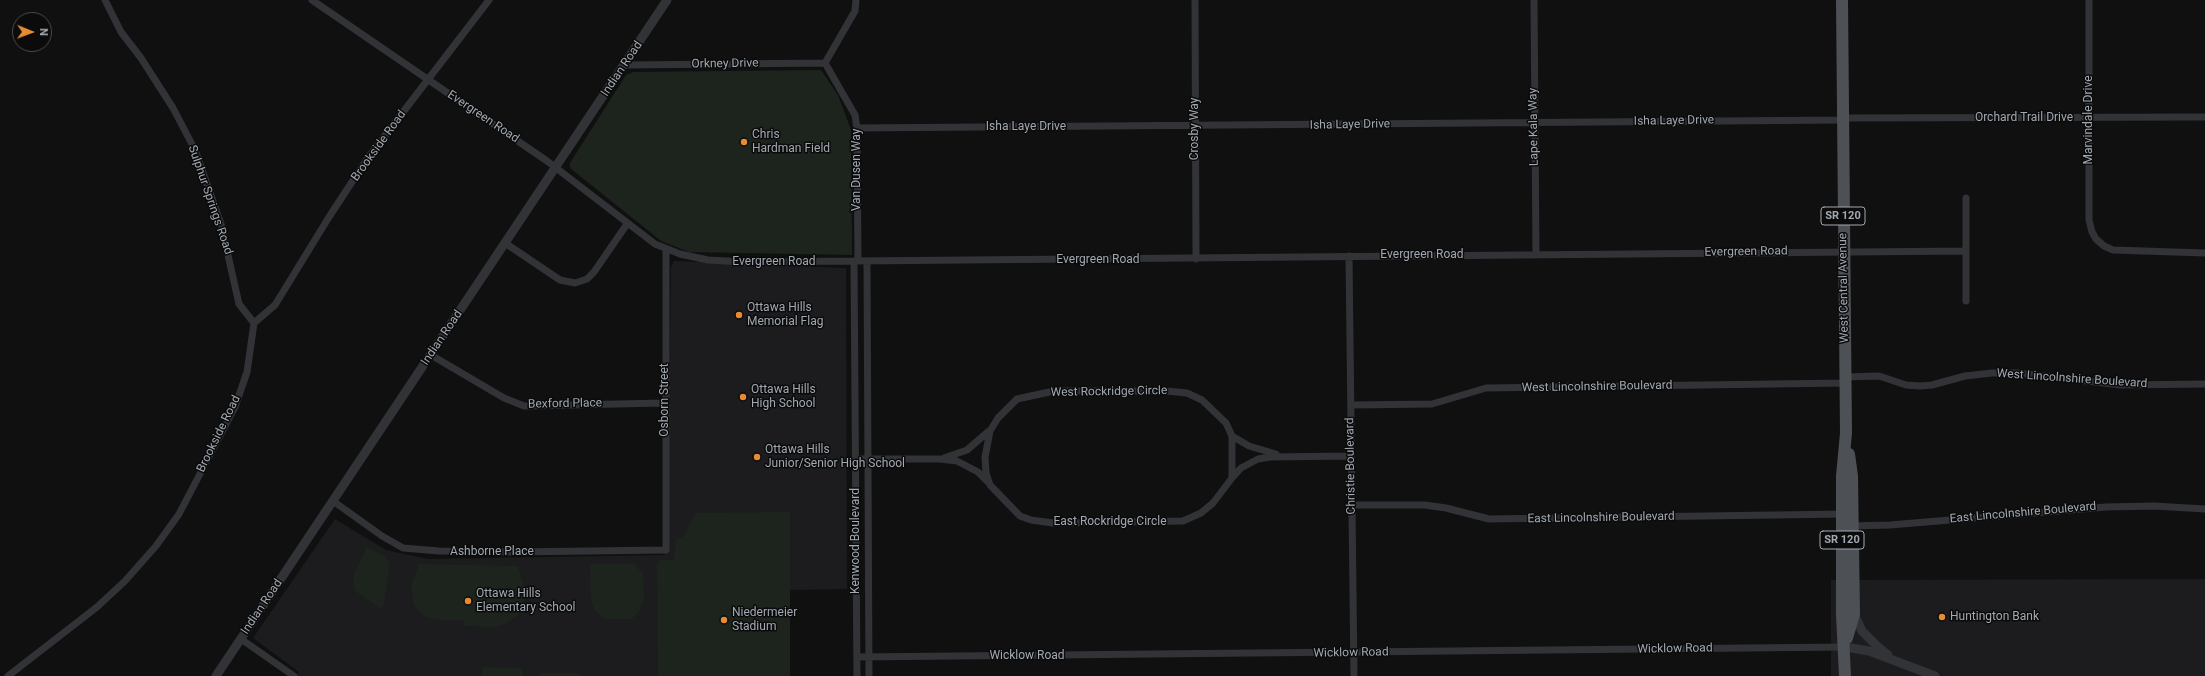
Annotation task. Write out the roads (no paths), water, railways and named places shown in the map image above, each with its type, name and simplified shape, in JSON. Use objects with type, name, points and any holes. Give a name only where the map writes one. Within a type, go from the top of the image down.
[{"type":"main road","name":"West Central Avenue","points":[[1842,0],[1846,433],[1852,476],[1847,520],[1842,614],[1845,647],[1845,676]]},
{"type":"main road","name":"West Central Avenue","points":[[1845,647],[1854,614],[1847,520]]},
{"type":"street","name":"Sulphur Springs Road","points":[[105,0],[121,32],[141,58],[173,108],[195,150],[221,224],[239,304],[254,323]]},
{"type":"street","name":"Evergreen Road","points":[[312,0],[555,167],[627,224],[666,249],[687,256],[716,261],[1196,259],[1536,254],[1965,251]]},
{"type":"street","name":"Brookside Road","points":[[8,676],[85,617],[125,581],[156,546],[179,514],[234,407],[247,372],[254,323],[275,305],[329,217],[367,159],[489,0]]},
{"type":"street","name":"Indian Road","points":[[216,676],[431,356],[667,0]]},
{"type":"street","points":[[825,63],[855,11],[856,0]]},
{"type":"street","name":"Crosby Way","points":[[1195,0],[1196,259]]},
{"type":"street","name":"Lape Kala Way","points":[[1534,0],[1536,254]]},
{"type":"street","name":"Marvindale Drive","points":[[2089,0],[2089,220],[2096,239],[2104,246],[2113,250],[2205,253]]},
{"type":"street","name":"Orkney Drive","points":[[624,65],[825,63]]},
{"type":"street","name":"Van Dusen Way","points":[[825,63],[855,115],[857,128],[856,261]]},
{"type":"street","name":"Orchard Trail Drive","points":[[1843,119],[2205,117]]},
{"type":"street","name":"Isha Laye Drive","points":[[857,128],[1843,119]]},
{"type":"street","points":[[1966,198],[1966,301]]},
{"type":"street","points":[[505,243],[560,280],[570,283],[581,282],[594,272],[627,224]]},
{"type":"street","name":"Osborn Street","points":[[666,249],[664,403],[666,550]]},
{"type":"street","name":"Christie Boulevard","points":[[1349,256],[1354,676]]},
{"type":"street","name":"Kenwood Boulevard","points":[[856,261],[855,459],[857,676]]},
{"type":"street","name":"Kenwood Boulevard","points":[[867,261],[869,676]]},
{"type":"street","name":"Bexford Place","points":[[431,356],[504,398],[524,406],[664,403]]},
{"type":"street","name":"West Lincolnshire Boulevard","points":[[1351,405],[1432,404],[1486,388],[1845,380],[1879,376],[1906,385],[1920,386],[1932,385],[1966,376],[1992,373],[2018,373],[2121,385],[2205,384]]},
{"type":"street","name":"West Rockridge Circle","points":[[985,457],[990,431],[1008,407],[1017,398],[1054,391],[1166,391],[1187,393],[1202,400],[1226,423],[1232,436],[1232,478]]},
{"type":"street","points":[[940,459],[967,450],[990,431]]},
{"type":"street","points":[[1232,436],[1249,446],[1280,455],[1351,456]]},
{"type":"street","name":"East Rockridge Circle","points":[[985,457],[986,473],[990,485],[1012,510],[1020,516],[1030,520],[1054,523],[1183,521],[1201,513],[1213,502],[1241,468],[1254,462],[1280,455]]},
{"type":"street","points":[[855,459],[940,459],[957,461],[978,472],[990,485]]},
{"type":"street","name":"Ashborne Place","points":[[333,501],[382,536],[403,548],[439,551],[497,552],[666,550]]},
{"type":"street","name":"East Lincolnshire Boulevard","points":[[1352,505],[1425,505],[1446,508],[1489,519],[1847,520],[1890,525],[2106,507],[2154,506],[2205,509]]},
{"type":"street","points":[[1854,614],[1862,631],[1877,646],[1896,660]]},
{"type":"street","points":[[241,639],[294,676]]},
{"type":"street","points":[[1845,647],[1869,651],[1935,676]]},
{"type":"street","name":"Wicklow Road","points":[[857,656],[1354,653],[1845,647]]},
{"type":"place","name":"Chris Hardman Field","points":[[744,142]]},
{"type":"place","name":"Ottawa Hills Memorial Flag","points":[[739,315]]},
{"type":"place","name":"Ottawa Hills High School","points":[[743,397]]},
{"type":"place","name":"Ottawa Hills Junior/Senior High School","points":[[757,457]]},
{"type":"place","name":"Ottawa Hills Elementary School","points":[[468,601]]},
{"type":"place","name":"Huntington Bank","points":[[1942,617]]},
{"type":"place","name":"Niedermeier Stadium","points":[[724,620]]}]
